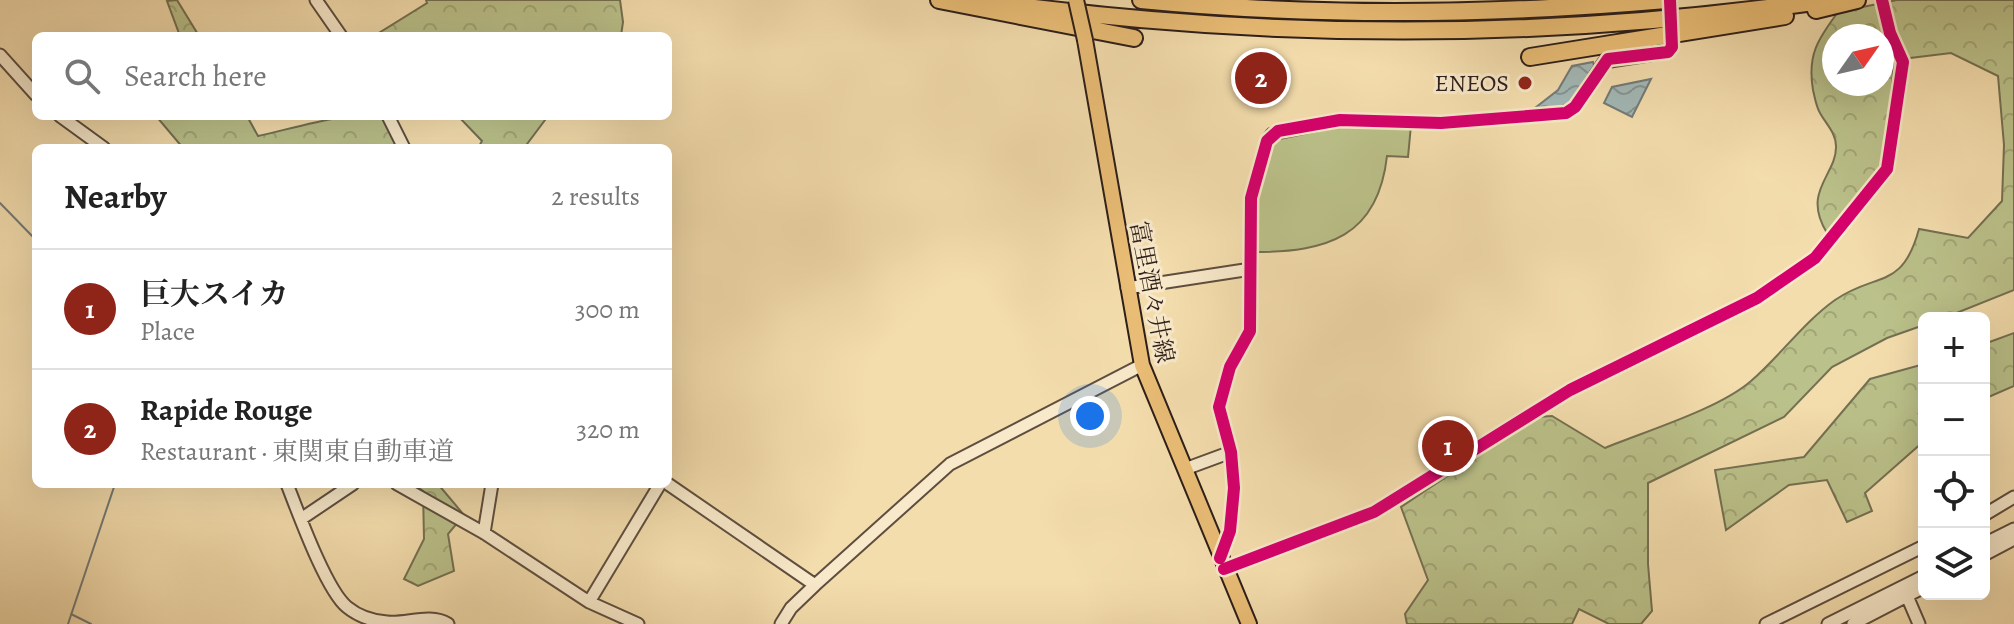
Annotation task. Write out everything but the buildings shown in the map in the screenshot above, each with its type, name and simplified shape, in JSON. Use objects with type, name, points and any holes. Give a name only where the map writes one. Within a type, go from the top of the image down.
[{"type":"highway","points":[[939,0],[1134,38]]},
{"type":"highway","points":[[974,0],[1244,27],[1348,30],[1590,24],[1827,0]]},
{"type":"highway","points":[[1141,0],[1346,11],[1544,8],[1666,0]]},
{"type":"highway","points":[[1530,57],[1783,17],[1857,0]]},
{"type":"main road","name":"富里酒々井線","points":[[1076,0],[1142,365],[1249,624]]},
{"type":"street","points":[[316,0],[338,32]]},
{"type":"street","points":[[1222,564],[1374,512],[1570,390],[1757,298],[1815,258],[1887,169],[1903,62],[1882,0]]},
{"type":"street","points":[[1222,564],[1233,509],[1231,452],[1219,407],[1230,367],[1250,331],[1251,198],[1267,141],[1278,131],[1340,120],[1441,123],[1566,113],[1575,107],[1604,62],[1668,52],[1672,47]]},
{"type":"street","points":[[2,60],[32,91]]},
{"type":"street","points":[[66,120],[98,144]]},
{"type":"street","points":[[390,120],[402,144]]},
{"type":"street","points":[[1127,288],[1251,269]]},
{"type":"street","points":[[781,624],[791,608],[815,585],[950,464],[1142,365]]},
{"type":"street","points":[[1185,469],[1231,452]]},
{"type":"street","points":[[672,487],[815,585]]},
{"type":"street","points":[[289,488],[333,589],[346,606],[368,619],[387,622],[429,619],[448,624]]},
{"type":"street","points":[[301,519],[347,488]]},
{"type":"street","points":[[404,488],[484,533],[589,602],[638,624]]},
{"type":"street","points":[[484,533],[491,488]]},
{"type":"street","points":[[589,602],[658,488]]},
{"type":"street","points":[[1990,511],[2014,497]]},
{"type":"street","points":[[1990,541],[2014,529]]},
{"type":"street","points":[[1990,552],[2014,539]]},
{"type":"street","points":[[1766,624],[1918,549]]},
{"type":"street","points":[[1828,624],[1918,579]]},
{"type":"street","points":[[1853,624],[1918,590]]},
{"type":"street","points":[[1907,596],[1919,624]]},
{"type":"green space","points":[[177,0],[197,32],[179,32],[167,1]]},
{"type":"green space","points":[[426,0],[620,0],[623,22],[622,32],[380,32],[427,3]]},
{"type":"green space","points":[[1897,0],[2014,0],[2014,290],[1959,312],[1918,312],[1918,327],[1887,338],[1832,367],[1784,417],[1648,483],[1648,564],[1652,611],[1641,624],[1609,624],[1579,609],[1572,624],[1407,624],[1405,614],[1428,580],[1401,507],[1536,417],[1552,416],[1605,448],[1720,401],[1751,381],[1835,300],[1896,271],[1905,262],[1919,229],[1968,238],[2002,201],[2004,145],[1998,76],[1951,53],[1894,60],[1894,24],[1830,24],[1838,12]]},
{"type":"green space","points":[[1822,36],[1822,96],[1891,96],[1886,156],[1872,180],[1827,233],[1820,218],[1819,195],[1835,156],[1836,141],[1820,113],[1813,90],[1813,57]]},
{"type":"green space","points":[[159,120],[249,120],[258,136],[326,120],[386,120],[402,144],[180,144]]},
{"type":"green space","points":[[462,120],[545,120],[527,144],[480,144],[482,141]]},
{"type":"green space","points":[[1340,122],[1411,125],[1408,157],[1387,156],[1382,183],[1373,205],[1360,222],[1344,234],[1326,243],[1304,248],[1254,252],[1254,199],[1274,136]]},
{"type":"green space","points":[[2014,333],[2014,386],[1990,396],[1990,384],[1990,342]]},
{"type":"green space","points":[[1918,366],[1918,446],[1865,493],[1872,511],[1847,522],[1827,480],[1789,485],[1726,530],[1715,470],[1804,457],[1870,379]]},
{"type":"green space","points":[[419,488],[441,488],[464,515],[448,534],[454,571],[418,586],[404,579],[424,539],[423,491]]},
{"type":"water","points":[[1593,62],[1595,69],[1590,71],[1585,89],[1579,96],[1565,105],[1538,112],[1535,108],[1558,90],[1572,66]]},
{"type":"water","points":[[1651,79],[1632,117],[1604,103],[1612,87]]},
{"type":"waterway","points":[[0,203],[32,236]]},
{"type":"waterway","points":[[68,624],[114,488]]},
{"type":"waterway","points":[[71,614],[91,624]]},
{"type":"cycle path","points":[[1220,558],[1230,531],[1234,488],[1231,452],[1219,407],[1230,367],[1250,331],[1251,198],[1267,141],[1278,131],[1340,120],[1441,123],[1566,113],[1575,107],[1608,59],[1668,52],[1672,47],[1670,0]]},
{"type":"cycle path","points":[[1224,569],[1374,512],[1570,390],[1757,298],[1815,258],[1887,169],[1903,62],[1890,33],[1882,0]]},
{"type":"place","name":"Rapide Rouge","points":[[1261,78]]},
{"type":"place","name":"ENEOS","points":[[1525,83]]},
{"type":"place","name":"巨大スイカ","points":[[1448,446]]}]
